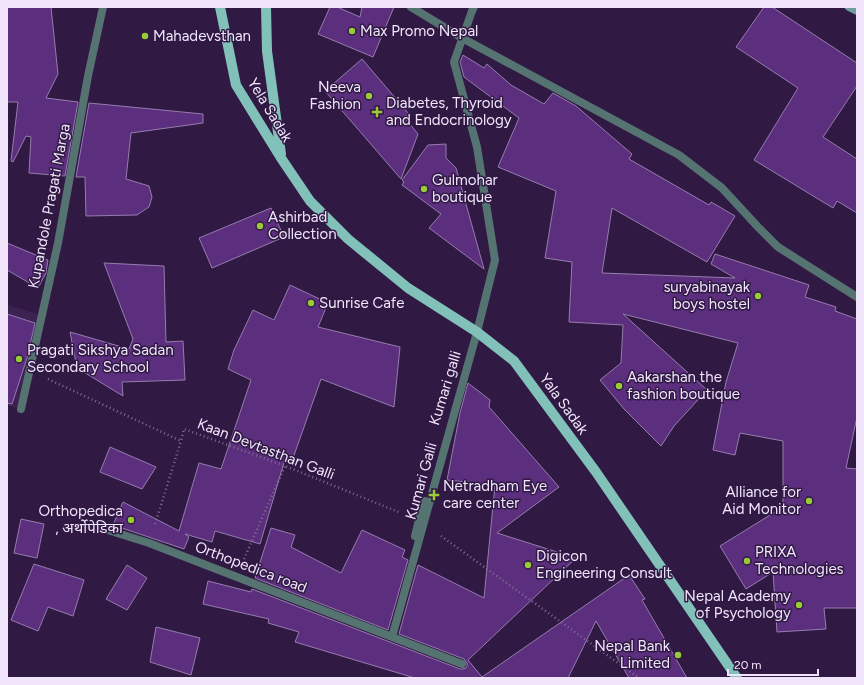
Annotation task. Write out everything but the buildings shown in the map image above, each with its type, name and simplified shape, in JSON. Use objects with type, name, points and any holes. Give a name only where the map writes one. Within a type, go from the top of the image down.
[{"type":"main road","name":"Yela Sadak","points":[[220,7],[236,85],[281,158],[310,201]]},
{"type":"main road","points":[[266,7],[267,51],[281,158]]},
{"type":"main road","points":[[849,7],[857,11]]},
{"type":"main road","name":"Yala Sadak","points":[[310,201],[348,239],[408,288],[477,332],[514,361],[596,472],[737,678]]},
{"type":"street","name":"Kupandole Pragati Marga","points":[[21,409],[58,243],[88,76],[103,7]]},
{"type":"street","points":[[411,7],[462,38],[679,155],[722,188],[778,247],[857,297]]},
{"type":"street","points":[[474,7],[454,62],[477,147],[495,260],[477,332]]},
{"type":"street","name":"Kumari galli","points":[[419,520],[477,332]]},
{"type":"street","name":"Kumari Galli","points":[[392,637],[477,332]]},
{"type":"street","points":[[392,637],[419,520]]},
{"type":"street","name":"Orthopedica road","points":[[98,527],[149,543],[462,664]]},
{"type":"path","name":"Kaan Devtasthan Galli","points":[[30,370],[181,441],[184,429],[285,466],[419,520],[639,678]]},
{"type":"path","points":[[149,543],[181,441]]},
{"type":"path","points":[[242,565],[285,466]]},
{"type":"shaded area","name":"Pragati Sikshya Sadan Secondary School","points":[[7,305],[39,314],[20,409],[7,405]]},
{"type":"place","name":"Max Promo Nepal","points":[[352,31]]},
{"type":"place","name":"Mahadevsthan","points":[[145,36]]},
{"type":"place","name":"Neeva Fashion","points":[[369,96]]},
{"type":"place","name":"Diabetes, Thyroid and Endocrinology","points":[[377,112]]},
{"type":"place","name":"Gulmohar boutique","points":[[424,189]]},
{"type":"place","name":"Ashirbad Collection","points":[[260,226]]},
{"type":"place","name":"suryabinayak boys hostel","points":[[758,296]]},
{"type":"place","name":"Sunrise Cafe","points":[[311,303]]},
{"type":"place","name":"Pragati Sikshya Sadan Secondary School","points":[[19,359]]},
{"type":"place","name":"Aakarshan the fashion boutique","points":[[619,386]]},
{"type":"place","name":"Netradham Eye care center","points":[[434,495]]},
{"type":"place","name":"Alliance for Aid Monitor","points":[[809,501]]},
{"type":"place","name":"Orthopedica , अर्थोपेडिका","points":[[131,520]]},
{"type":"place","name":"PRIXA Technologies","points":[[747,561]]},
{"type":"place","name":"Digicon Engineering Consult","points":[[528,565]]},
{"type":"place","name":"Nepal Academy of Psychology","points":[[799,605]]},
{"type":"place","name":"Nepal Bank Limited","points":[[678,655]]}]
